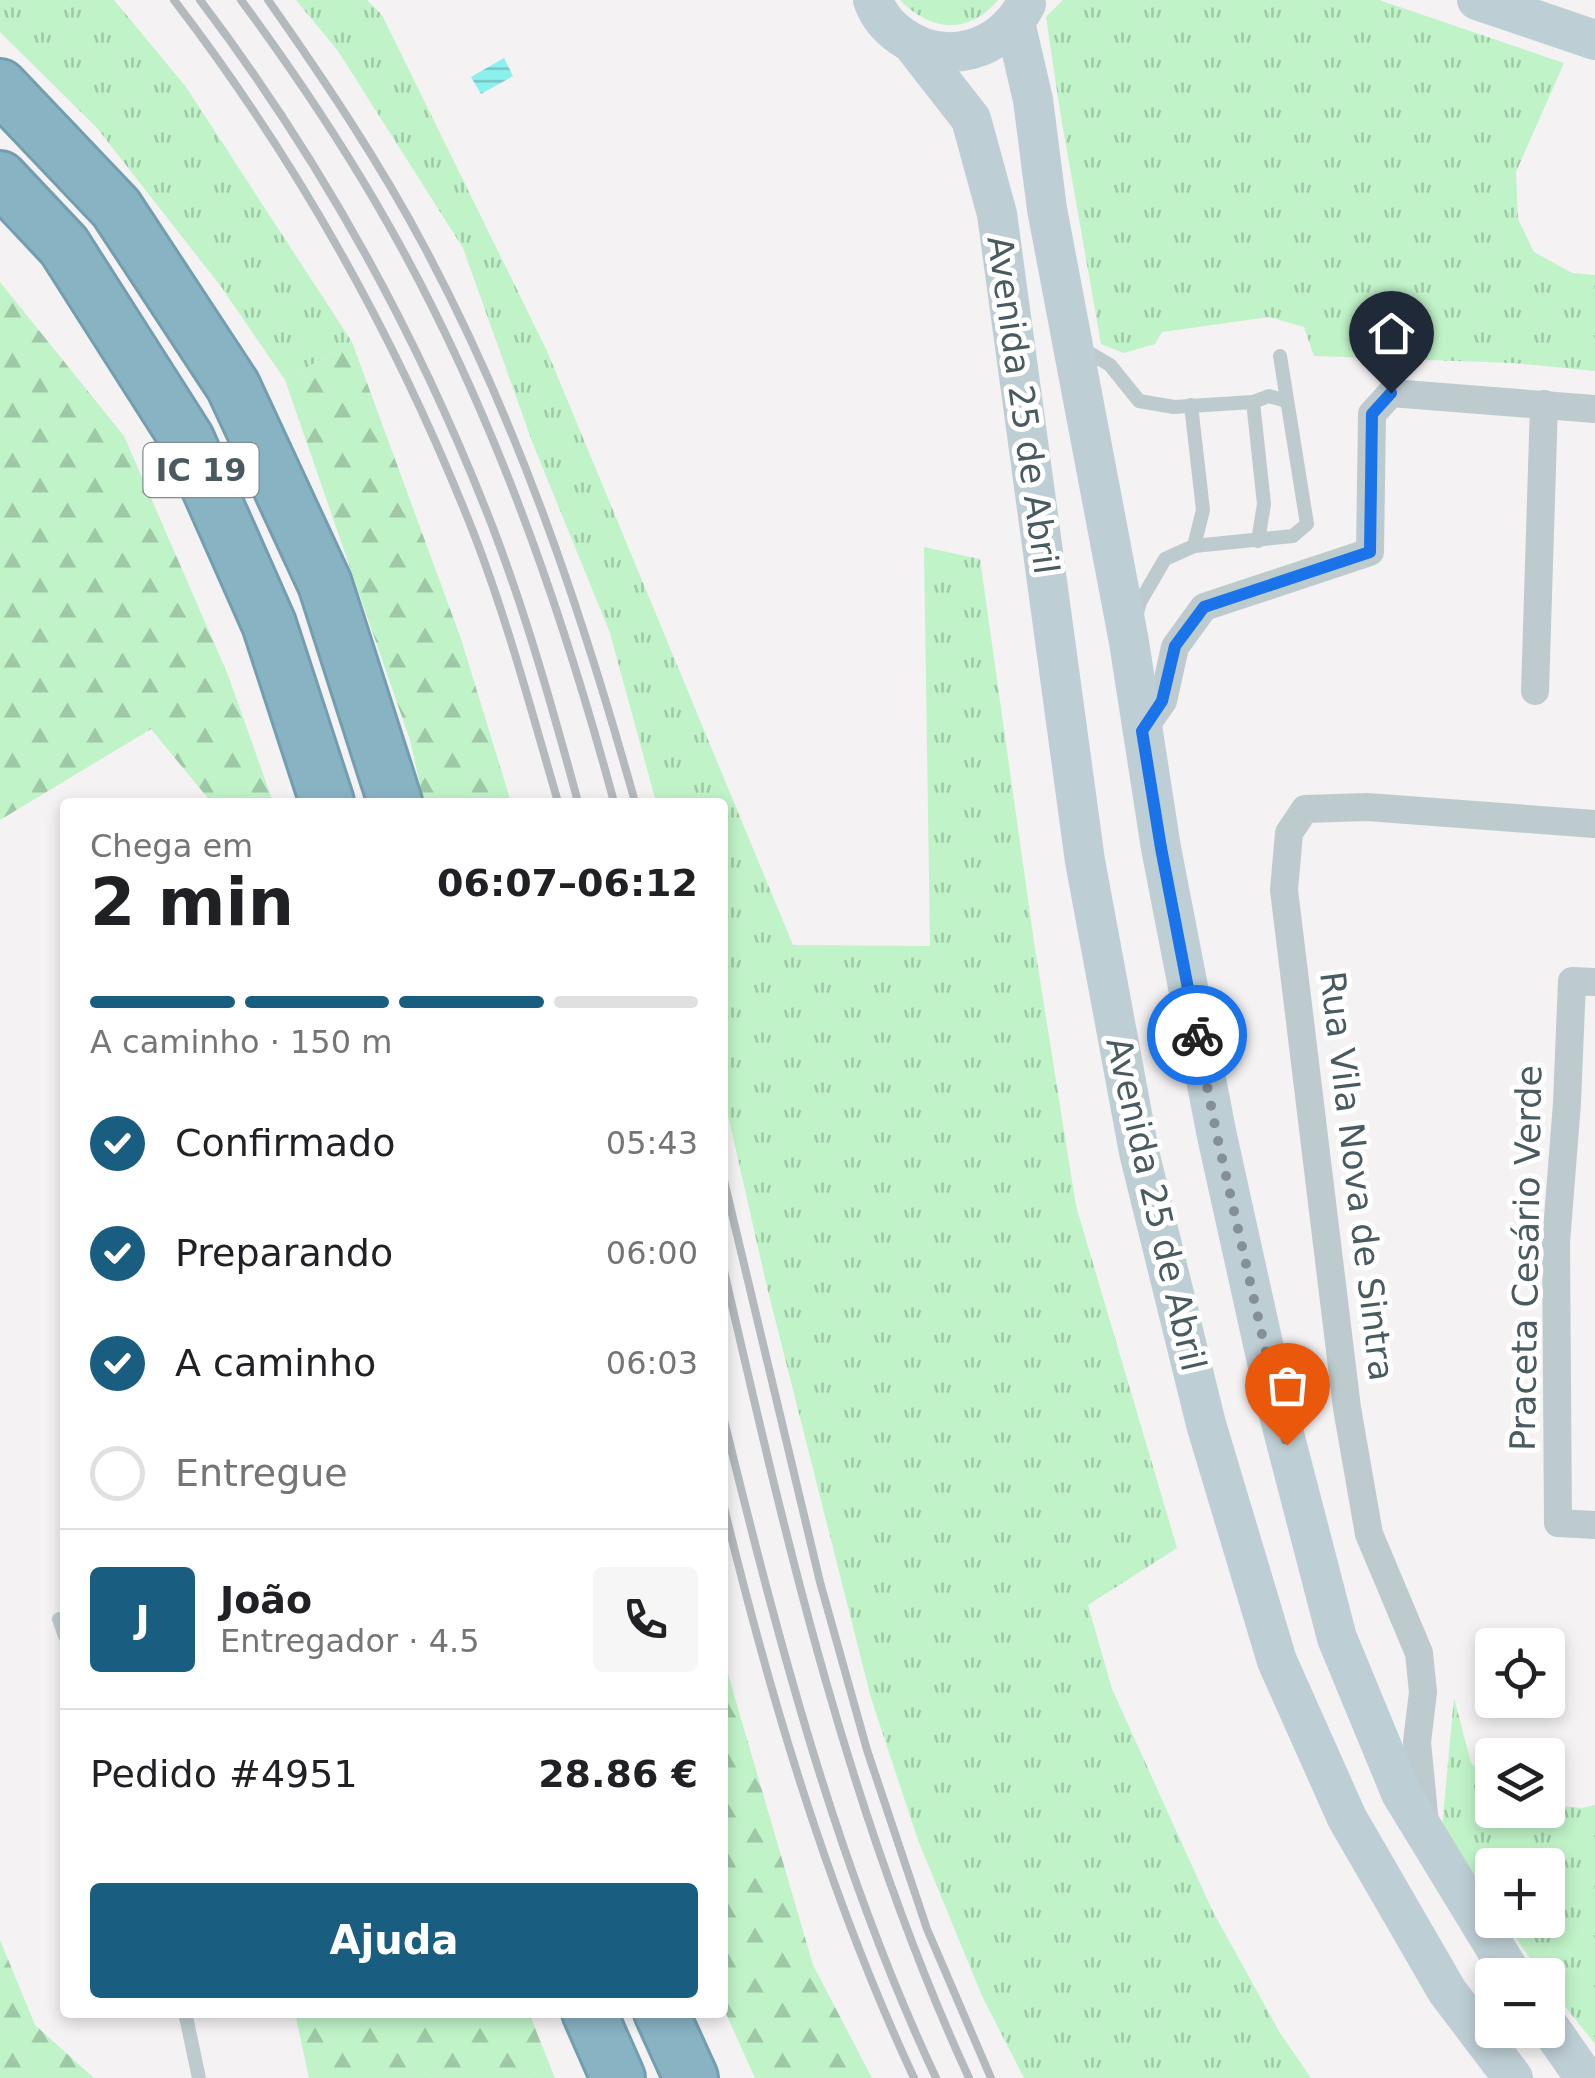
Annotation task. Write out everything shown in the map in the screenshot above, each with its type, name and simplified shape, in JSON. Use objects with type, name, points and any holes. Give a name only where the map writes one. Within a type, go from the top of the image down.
[{"type":"highway","name":"IC 19","points":[[0,86],[116,208],[234,386],[324,584],[394,798]]},
{"type":"highway","name":"IC 19","points":[[0,178],[64,246],[187,439],[270,624],[326,798]]},
{"type":"highway","points":[[592,2018],[618,2078]]},
{"type":"highway","points":[[664,2018],[691,2078]]},
{"type":"main road","name":"Avenida 25 de Abril","points":[[872,0],[891,29],[914,46],[971,119],[997,214],[1085,861],[1139,1152],[1206,1424],[1277,1660],[1347,1818],[1447,1991],[1513,2078]]},
{"type":"main road","points":[[1476,0],[1595,40]]},
{"type":"main road","name":"Avenida 25 de Abril","points":[[1021,11],[1046,210],[1129,642],[1161,848],[1217,1136],[1277,1407],[1337,1638],[1400,1792],[1501,1958]]},
{"type":"main road","points":[[914,46],[941,53],[969,51],[995,40],[1021,11]]},
{"type":"main road","points":[[1564,2048],[1584,2078]]},
{"type":"street","points":[[1142,731],[1162,701],[1175,646],[1204,607],[1370,552],[1372,414],[1391,393],[1595,409]]},
{"type":"street","points":[[1535,691],[1544,404]]},
{"type":"street","name":"Rua Vila Nova de Sintra","points":[[1426,1836],[1417,1742],[1422,1692],[1419,1654],[1369,1534],[1347,1408],[1284,890],[1289,833],[1305,809],[1367,807],[1595,824]]},
{"type":"street","name":"Praceta Cesário Verde","points":[[1595,982],[1572,981],[1556,1242],[1558,1523],[1595,1525]]},
{"type":"lane","points":[[1073,343],[1110,365],[1139,400],[1174,407],[1253,402],[1269,396],[1286,400]]},
{"type":"lane","points":[[1129,642],[1140,602],[1165,559],[1194,546],[1292,536],[1307,524],[1280,356]]},
{"type":"lane","points":[[1253,402],[1264,504],[1258,541]]},
{"type":"lane","points":[[1190,405],[1203,510],[1194,546]]},
{"type":"lane","points":[[186,2018],[199,2078]]},
{"type":"green space","points":[[0,0],[114,0],[186,87],[352,342],[285,380],[222,288],[97,128],[0,32]]},
{"type":"green space","points":[[296,0],[367,0],[382,15],[547,351],[793,945],[930,946],[924,547],[980,559],[1076,1206],[1177,1548],[1088,1605],[1112,1689],[1212,1910],[1280,2033],[1311,2078],[1024,2078],[982,1996],[918,1840],[871,1698],[767,1287],[728,1115],[728,798],[655,798],[610,633],[533,444],[463,248],[338,51]]},
{"type":"green space","points":[[900,0],[998,0],[974,20],[949,25],[924,18]]},
{"type":"green space","points":[[1063,0],[1379,0],[1564,63],[1516,172],[1518,219],[1534,252],[1572,273],[1595,275],[1595,371],[1513,363],[1314,356],[1304,327],[1269,317],[1162,332],[1155,344],[1124,353],[1101,344],[1046,17]]},
{"type":"green space","points":[[0,282],[124,436],[228,675],[272,798],[208,798],[151,729],[0,820]]},
{"type":"green space","points":[[352,342],[461,639],[510,798],[423,798],[410,740],[285,380]]},
{"type":"green space","points":[[728,1674],[813,1965],[872,2078],[755,2078],[728,2018]]},
{"type":"green space","points":[[1454,1698],[1475,1767],[1475,1828],[1565,1828],[1565,1806],[1595,1805],[1595,2044],[1565,2006],[1565,1958],[1530,1958],[1516,1938],[1565,1938],[1565,1848],[1475,1848],[1475,1878],[1442,1828]]},
{"type":"green space","points":[[0,1940],[35,2025],[94,2078],[0,2078]]},
{"type":"green space","points":[[296,2018],[531,2018],[555,2078],[309,2078]]},
{"type":"water","points":[[504,58],[513,76],[481,94],[471,77]]},
{"type":"railway","points":[[174,0],[304,190],[343,256],[413,393],[486,567],[557,798]]},
{"type":"railway","points":[[200,0],[245,61],[327,188],[434,388],[505,562],[577,798]]},
{"type":"railway","points":[[241,0],[360,177],[451,346],[543,571],[613,798]]},
{"type":"railway","points":[[268,0],[390,186],[460,316],[546,520],[634,798]]},
{"type":"railway","points":[[728,1197],[820,1582],[867,1750],[927,1929],[991,2078]]},
{"type":"railway","points":[[728,1287],[797,1574],[855,1778],[889,1879],[969,2078]]},
{"type":"railway","points":[[728,1436],[788,1666],[839,1834],[900,1998],[936,2078]]},
{"type":"railway","points":[[728,1522],[781,1720],[828,1866],[914,2078]]},
{"type":"way so far","points":[[1197,1035],[1287,1445]]},
{"type":"route","points":[[1197,1035],[1142,731],[1162,701],[1175,646],[1204,607],[1370,552],[1372,414],[1391,393]]}]
